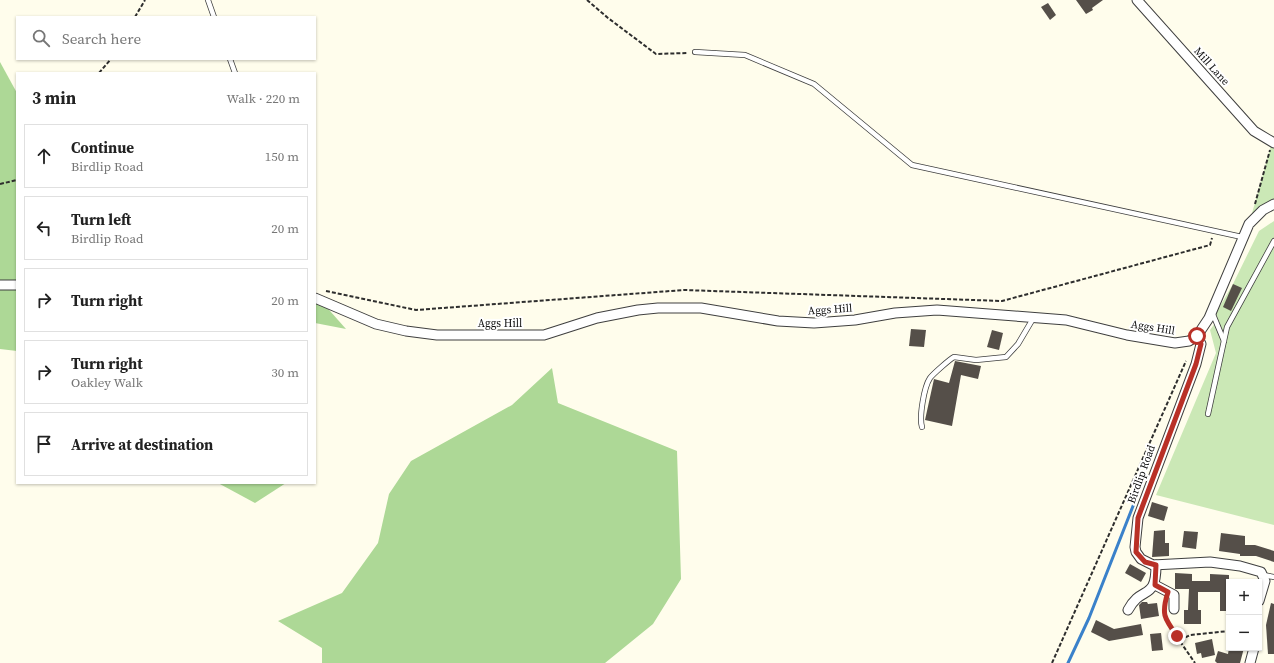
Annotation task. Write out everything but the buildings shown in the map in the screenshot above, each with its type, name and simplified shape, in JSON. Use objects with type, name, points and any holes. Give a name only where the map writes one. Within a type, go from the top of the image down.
[{"type":"street","name":"Mill Lane","points":[[1137,0],[1254,131],[1273,142]]},
{"type":"street","points":[[1199,340],[1242,237],[1249,224],[1263,210],[1274,204]]},
{"type":"street","points":[[0,285],[16,285]]},
{"type":"street","name":"Aggs Hill","points":[[316,298],[376,324],[406,331],[437,335],[544,335],[597,318],[631,311],[658,308],[700,308],[796,322],[834,322],[895,313],[937,310],[1066,320],[1127,335],[1175,343],[1189,340],[1199,340]]},
{"type":"street","name":"Birdlip Road","points":[[1156,565],[1145,562],[1136,552],[1138,518],[1196,364],[1199,340]]},
{"type":"street","points":[[1128,610],[1135,598],[1147,593],[1155,585],[1156,565],[1210,562],[1240,566],[1263,575],[1265,581],[1262,591]]},
{"type":"street","points":[[1155,585],[1174,595],[1174,608]]},
{"type":"street","points":[[1250,663],[1253,651]]},
{"type":"lane","points":[[208,0],[214,16]]},
{"type":"lane","points":[[695,52],[745,55],[814,84],[912,165],[1242,237]]},
{"type":"lane","points":[[230,60],[235,72]]},
{"type":"lane","points":[[1208,414],[1227,327],[1274,241]]},
{"type":"lane","points":[[1212,311],[1224,341]]},
{"type":"lane","points":[[922,427],[920,420],[927,385],[932,375],[954,358],[976,360],[1006,357],[1018,344],[1034,317]]},
{"type":"lane","points":[[1263,575],[1274,578]]},
{"type":"path","points":[[136,16],[145,0]]},
{"type":"path","points":[[587,0],[608,18],[656,54],[695,52]]},
{"type":"path","points":[[100,72],[110,60]]},
{"type":"path","points":[[1249,224],[1273,142]]},
{"type":"path","points":[[0,184],[16,180]]},
{"type":"path","points":[[316,297],[323,291],[416,310],[684,290],[1002,301],[1210,245],[1215,231]]},
{"type":"path","points":[[1052,663],[1189,355]]},
{"type":"path","points":[[1168,592],[1164,605],[1164,615],[1168,624],[1195,663]]},
{"type":"path","points":[[1180,640],[1190,635],[1226,631]]},
{"type":"green space","points":[[0,62],[16,91],[16,351],[0,349]]},
{"type":"green space","points":[[1272,142],[1274,143],[1274,204],[1249,224]]},
{"type":"green space","points":[[1274,221],[1274,525],[1156,495],[1216,353],[1210,330],[1216,322],[1219,323],[1216,313],[1233,284],[1259,231]]},
{"type":"green space","points":[[316,295],[346,329],[316,323]]},
{"type":"green space","points":[[552,368],[558,403],[677,451],[681,579],[653,624],[605,663],[322,663],[322,648],[278,621],[342,593],[378,543],[389,494],[411,461],[512,405]]},
{"type":"green space","points":[[220,484],[284,484],[255,503]]},
{"type":"waterway","points":[[1068,663],[1089,618],[1135,501]]},
{"type":"route","points":[[1177,636],[1168,624],[1164,615],[1164,605],[1168,592],[1155,585],[1156,565],[1149,564],[1141,559],[1136,552],[1135,547],[1138,518],[1196,364],[1201,344],[1197,336]]}]
